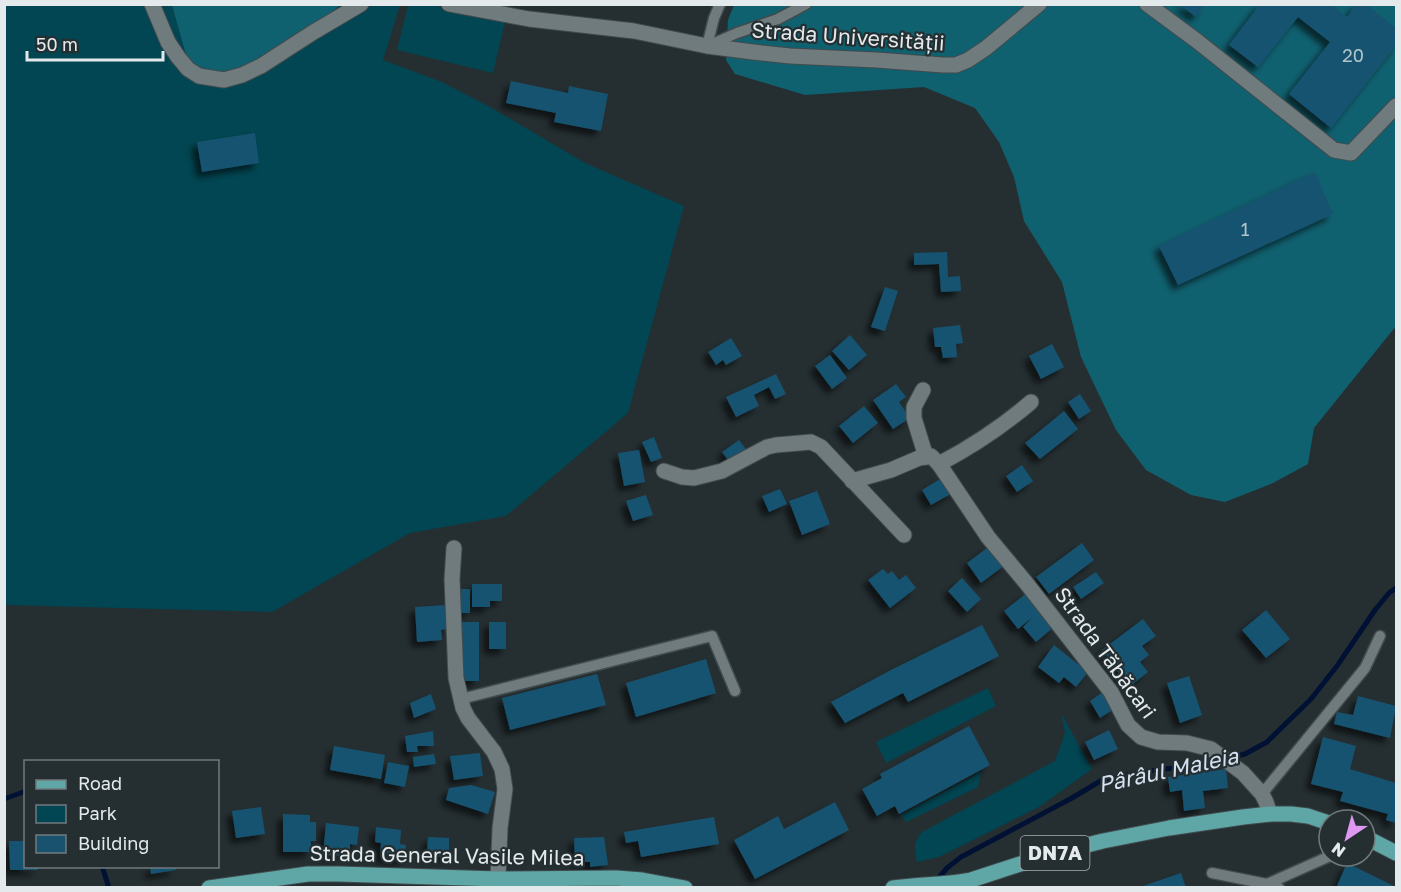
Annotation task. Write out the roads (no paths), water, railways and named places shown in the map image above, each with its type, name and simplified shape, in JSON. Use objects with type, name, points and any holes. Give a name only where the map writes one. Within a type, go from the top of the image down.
[{"type":"main road","name":"DN7A","points":[[893,888],[960,882],[983,877],[1051,854],[1103,841],[1211,822],[1270,814],[1291,814],[1317,819]]},
{"type":"main road","points":[[1377,843],[1396,853]]},
{"type":"main road","name":"Strada General Vasile Milea","points":[[209,888],[308,874],[339,874],[451,883],[498,879],[625,879],[659,882],[685,888]]},
{"type":"street","points":[[152,4],[168,42],[188,69],[199,76],[224,80],[261,66],[361,4]]},
{"type":"street","name":"Strada Universității","points":[[449,4],[529,19],[634,31],[707,46],[790,56],[956,65],[986,48],[1039,4]]},
{"type":"street","points":[[1147,4],[1334,150],[1351,153],[1396,106]]},
{"type":"street","name":"Strada Tăbăcari","points":[[923,390],[914,407],[914,418],[933,460],[988,537],[1111,692],[1128,725],[1141,737],[1158,742],[1187,743],[1211,749],[1243,772],[1262,794],[1270,814]]},
{"type":"street","points":[[852,481],[891,470],[919,458],[933,460],[965,450],[1004,424],[1031,402]]},
{"type":"street","points":[[664,471],[694,478],[722,471],[767,447],[811,442],[821,447],[904,535]]},
{"type":"street","points":[[454,548],[452,579],[456,678],[468,718],[494,752],[502,769],[506,789],[500,828],[498,879]]},
{"type":"lane","points":[[707,46],[720,4]]},
{"type":"lane","name":"Strada Universității","points":[[707,46],[778,19],[806,4]]},
{"type":"lane","points":[[461,699],[712,636],[735,691]]},
{"type":"lane","points":[[1262,794],[1365,668],[1380,636]]},
{"type":"lane","points":[[1267,884],[1317,862]]},
{"type":"lane","points":[[1212,873],[1279,888]]},
{"type":"waterway","name":"Pârâul Maleia","points":[[935,882],[961,857],[1102,780],[1204,764],[1245,754],[1267,742],[1311,699],[1337,666],[1375,610],[1396,588]]},
{"type":"waterway","name":"Pârâul Maleia","points":[[4,799],[24,792]]},
{"type":"waterway","name":"Pârâul Maleia","points":[[103,868],[109,888]]}]
